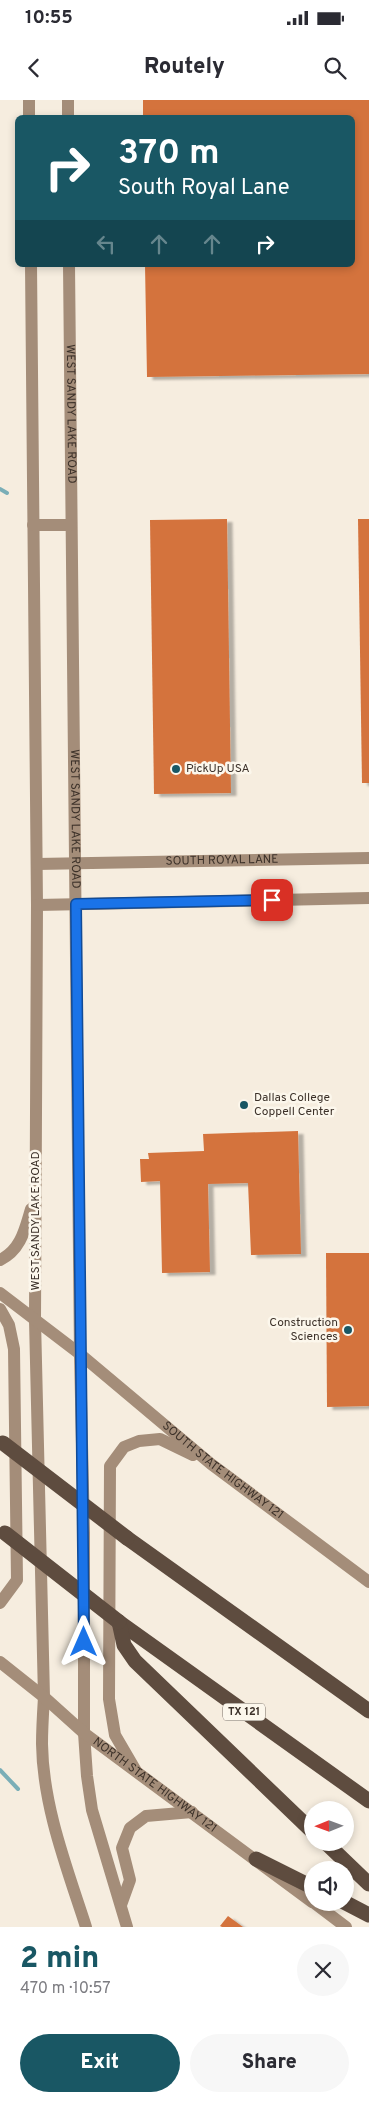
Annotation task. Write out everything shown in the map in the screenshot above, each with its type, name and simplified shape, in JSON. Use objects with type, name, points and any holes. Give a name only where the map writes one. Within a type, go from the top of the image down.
[{"type":"highway","points":[[2,1442],[127,1538],[369,1710]]},
{"type":"highway","name":"TX 121","points":[[2,1531],[119,1622],[369,1801]]},
{"type":"highway","points":[[119,1622],[124,1645],[135,1661],[304,1823]]},
{"type":"highway","points":[[334,1851],[369,1884]]},
{"type":"highway","points":[[256,1859],[304,1883]]},
{"type":"highway","points":[[354,1907],[369,1915]]},
{"type":"main road","points":[[29,100],[29,115]]},
{"type":"main road","points":[[68,100],[68,115]]},
{"type":"main road","name":"WEST SANDY LAKE ROAD","points":[[31,267],[37,864],[35,1320],[44,1698],[42,1744],[56,1834],[86,1927]]},
{"type":"main road","name":"WEST SANDY LAKE ROAD","points":[[69,267],[80,1354],[84,1533],[84,1733],[92,1810],[127,1927]]},
{"type":"main road","points":[[33,525],[72,525]]},
{"type":"main road","name":"SOUTH ROYAL LANE","points":[[37,864],[369,858]]},
{"type":"main road","points":[[37,905],[369,898]]},
{"type":"main road","points":[[0,1260],[13,1251],[22,1239],[36,1194]]},
{"type":"main road","points":[[0,1293],[80,1354]]},
{"type":"main road","points":[[0,1309],[9,1325],[14,1350],[18,1580],[0,1603]]},
{"type":"main road","name":"SOUTH STATE HIGHWAY 121","points":[[80,1354],[211,1464],[369,1582]]},
{"type":"main road","points":[[136,1771],[115,1735],[109,1700],[110,1466],[124,1447],[139,1441],[160,1439],[211,1464]]},
{"type":"main road","name":"NORTH STATE HIGHWAY 121","points":[[0,1662],[84,1733],[304,1895]]},
{"type":"main road","points":[[121,1905],[130,1880],[122,1848],[130,1828],[146,1816],[192,1812]]},
{"type":"main road","name":"NORTH STATE HIGHWAY 121","points":[[325,1911],[346,1927]]},
{"type":"building","points":[[143,100],[369,100],[369,374],[147,377],[145,267],[355,267],[355,115],[143,115]]},
{"type":"building","points":[[227,519],[231,793],[154,794],[150,520]]},
{"type":"building","points":[[358,519],[369,519],[369,783],[362,783]]},
{"type":"building","points":[[298,1131],[301,1254],[251,1255],[248,1183],[208,1184],[210,1272],[162,1273],[160,1181],[141,1182],[140,1159],[149,1159],[148,1153],[204,1151],[203,1134]]},
{"type":"building","name":"Construction Sciences","points":[[326,1253],[369,1253],[369,1406],[327,1407]]},
{"type":"building","points":[[228,1916],[243,1927],[220,1926]]},
{"type":"waterway","points":[[0,489],[7,493]]},
{"type":"waterway","points":[[0,1770],[18,1789]]},
{"type":"place","name":"PickUp USA","points":[[176,769]]},
{"type":"place","name":"Dallas College Coppell Center","points":[[244,1105]]},
{"type":"place","name":"Construction Sciences","points":[[348,1330]]},
{"type":"route","points":[[84,1642],[76,904],[272,900]]}]
